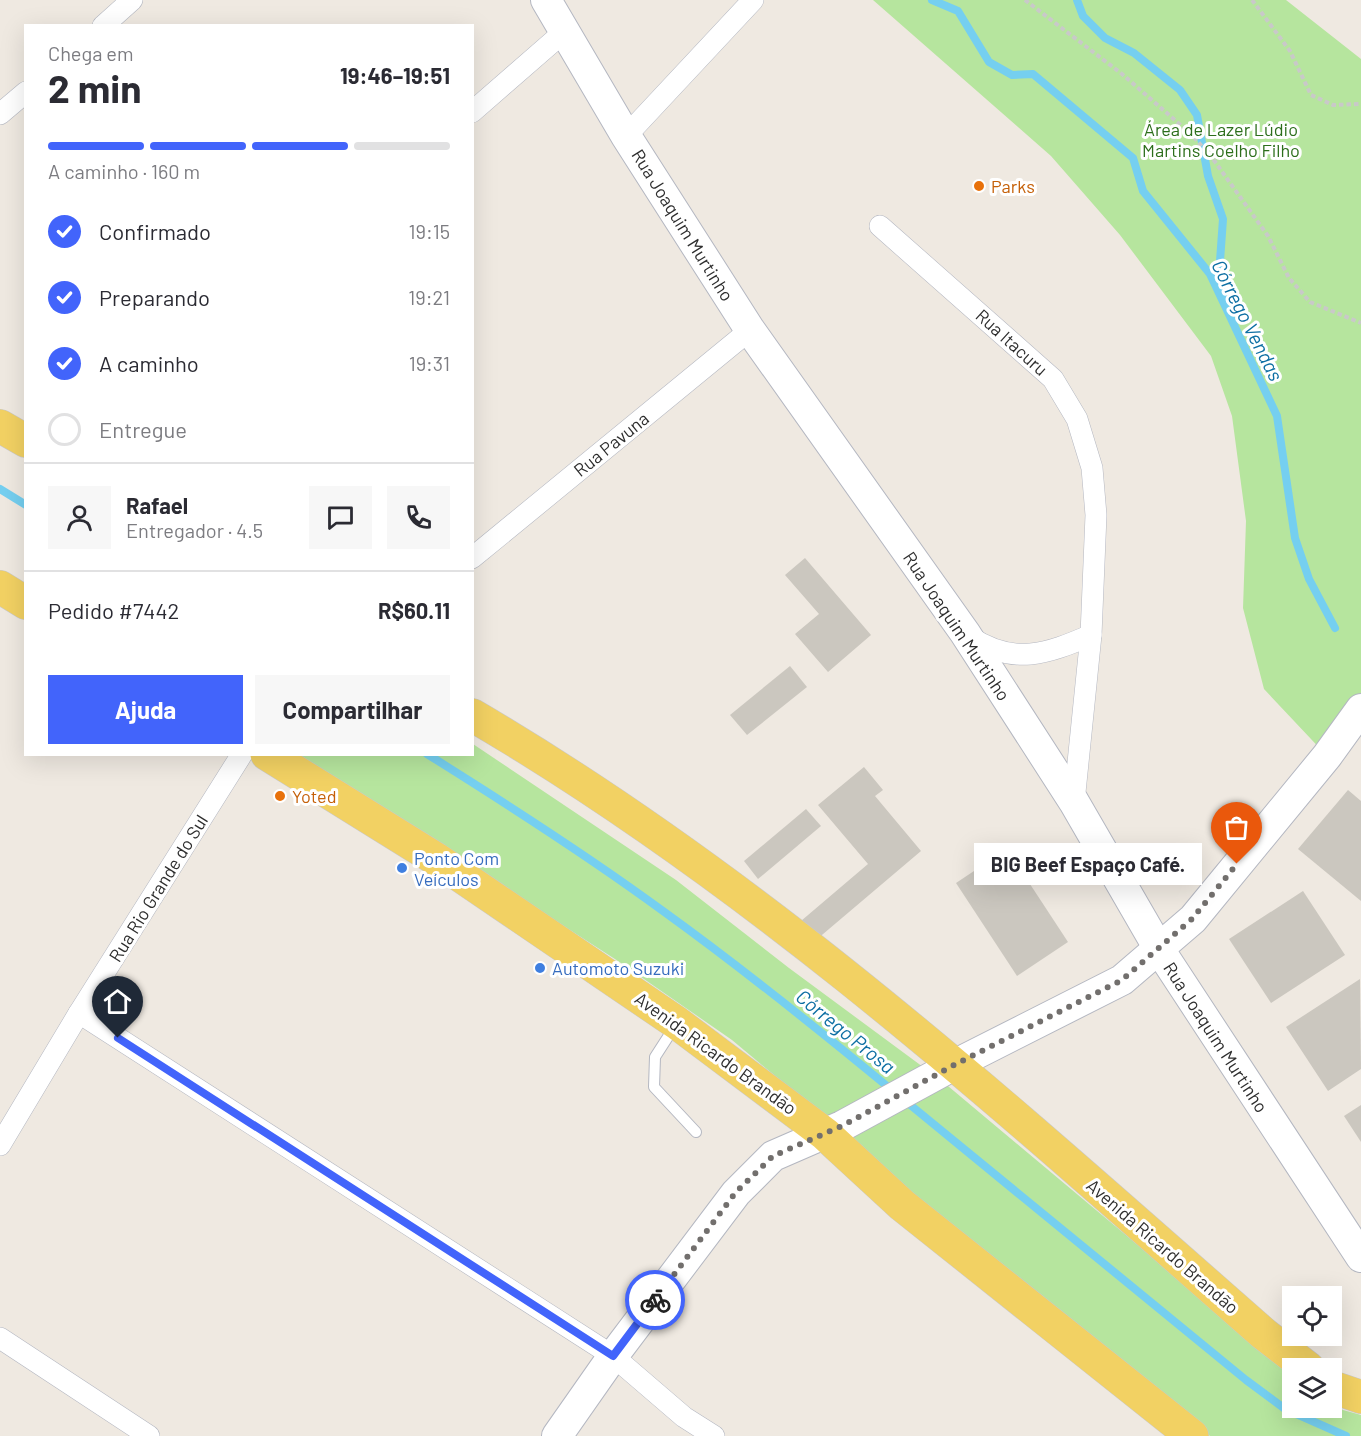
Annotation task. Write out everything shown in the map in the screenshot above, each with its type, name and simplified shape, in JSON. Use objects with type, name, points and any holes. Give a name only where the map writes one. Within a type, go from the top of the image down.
[{"type":"main road","name":"Rua Joaquim Murtinho","points":[[546,0],[626,136],[750,330],[965,633],[1074,802],[1159,949],[1360,1255]]},
{"type":"main road","points":[[0,426],[24,440]]},
{"type":"main road","points":[[0,586],[24,602]]},
{"type":"main road","points":[[557,1436],[613,1356],[736,1192],[773,1156],[834,1130],[1122,980],[1192,919],[1327,756],[1361,709]]},
{"type":"main road","name":"Avenida Ricardo Brandão","points":[[474,716],[536,752],[696,861],[809,946],[943,1072],[1295,1358]]},
{"type":"main road","name":"Avenida Ricardo Brandão","points":[[270,756],[436,859],[834,1130],[902,1204],[1192,1436]]},
{"type":"main road","points":[[1342,1390],[1361,1397]]},
{"type":"street","points":[[105,24],[132,0]]},
{"type":"street","points":[[626,136],[753,0]]},
{"type":"street","points":[[474,110],[565,31]]},
{"type":"street","points":[[0,114],[24,94]]},
{"type":"street","name":"Rua Itacuru","points":[[880,226],[1053,379],[1077,419],[1092,468],[1096,515],[1091,635],[1074,802]]},
{"type":"street","name":"Rua Pavuna","points":[[474,556],[750,330]]},
{"type":"street","points":[[965,633],[994,651],[1028,654],[1052,652],[1091,635]]},
{"type":"street","name":"Rua Rio Grande do Sul","points":[[0,1145],[79,1013],[241,756]]},
{"type":"street","points":[[79,1013],[613,1356],[684,1417],[714,1436]]},
{"type":"street","points":[[0,1338],[149,1436]]},
{"type":"lane","points":[[677,1023],[655,1057],[654,1087],[696,1132]]},
{"type":"path","points":[[1024,0],[1122,74],[1192,135],[1213,159],[1268,236],[1289,278],[1310,302],[1361,323]]},
{"type":"path","points":[[1252,0],[1290,51],[1311,94],[1333,105],[1361,105]]},
{"type":"green space","name":"Área de Lazer Lúdio Martins Coelho Filho","points":[[873,0],[1286,0],[1361,59],[1361,709],[1327,756],[1264,689],[1243,608],[1246,521],[1232,416],[1211,356],[1120,235],[1051,156]]},
{"type":"green space","points":[[474,745],[676,880],[789,968],[942,1081],[1282,1366],[1282,1418],[1342,1418],[1342,1409],[1361,1415],[1361,1436],[1210,1436],[913,1200],[834,1125],[732,1040],[618,961],[301,756],[474,756]]},
{"type":"building","points":[[805,558],[871,635],[828,672],[795,634],[819,614],[785,575]]},
{"type":"building","points":[[790,666],[807,687],[747,735],[730,715]]},
{"type":"building","points":[[864,767],[883,790],[875,796],[921,851],[816,940],[801,921],[868,864],[818,805]]},
{"type":"building","points":[[1348,790],[1361,801],[1361,901],[1298,849]]},
{"type":"building","points":[[806,809],[821,826],[758,879],[744,861]]},
{"type":"building","points":[[1007,849],[1068,942],[1017,976],[956,883]]},
{"type":"building","points":[[1303,891],[1345,955],[1271,1003],[1229,939]]},
{"type":"building","points":[[1360,979],[1361,1069],[1328,1091],[1286,1027]]},
{"type":"building","points":[[1361,1105],[1361,1142],[1344,1116]]},
{"type":"waterway","name":"Córrego Vendas","points":[[932,0],[958,11],[989,62],[1012,75],[1033,74],[1133,158],[1143,191],[1210,274],[1277,416],[1295,538],[1309,579],[1335,628]]},
{"type":"waterway","points":[[1077,0],[1083,16],[1105,38],[1134,53],[1180,90],[1197,115],[1208,176],[1223,219],[1220,261],[1225,297]]},
{"type":"waterway","name":"Córrego Prosa","points":[[0,489],[24,504]]},
{"type":"waterway","name":"Córrego Prosa","points":[[430,756],[546,830],[634,890],[751,977],[893,1091]]},
{"type":"waterway","name":"Córrego Prosa","points":[[903,1099],[1246,1380],[1285,1409],[1346,1436]]},
{"type":"way so far","points":[[655,1300],[736,1192],[773,1156],[842,1126],[956,1064],[1122,980],[1192,919],[1237,864]]},
{"type":"place","name":"Parks","points":[[979,186]]},
{"type":"place","name":"Yoted","points":[[280,796]]},
{"type":"place","name":"BIG Beef Espaço Café.","points":[[1237,864]]},
{"type":"place","name":"Ponto Com Veículos","points":[[402,868]]},
{"type":"place","name":"Automoto Suzuki","points":[[540,968]]},
{"type":"route","points":[[118,1038],[613,1356],[655,1300]]}]
